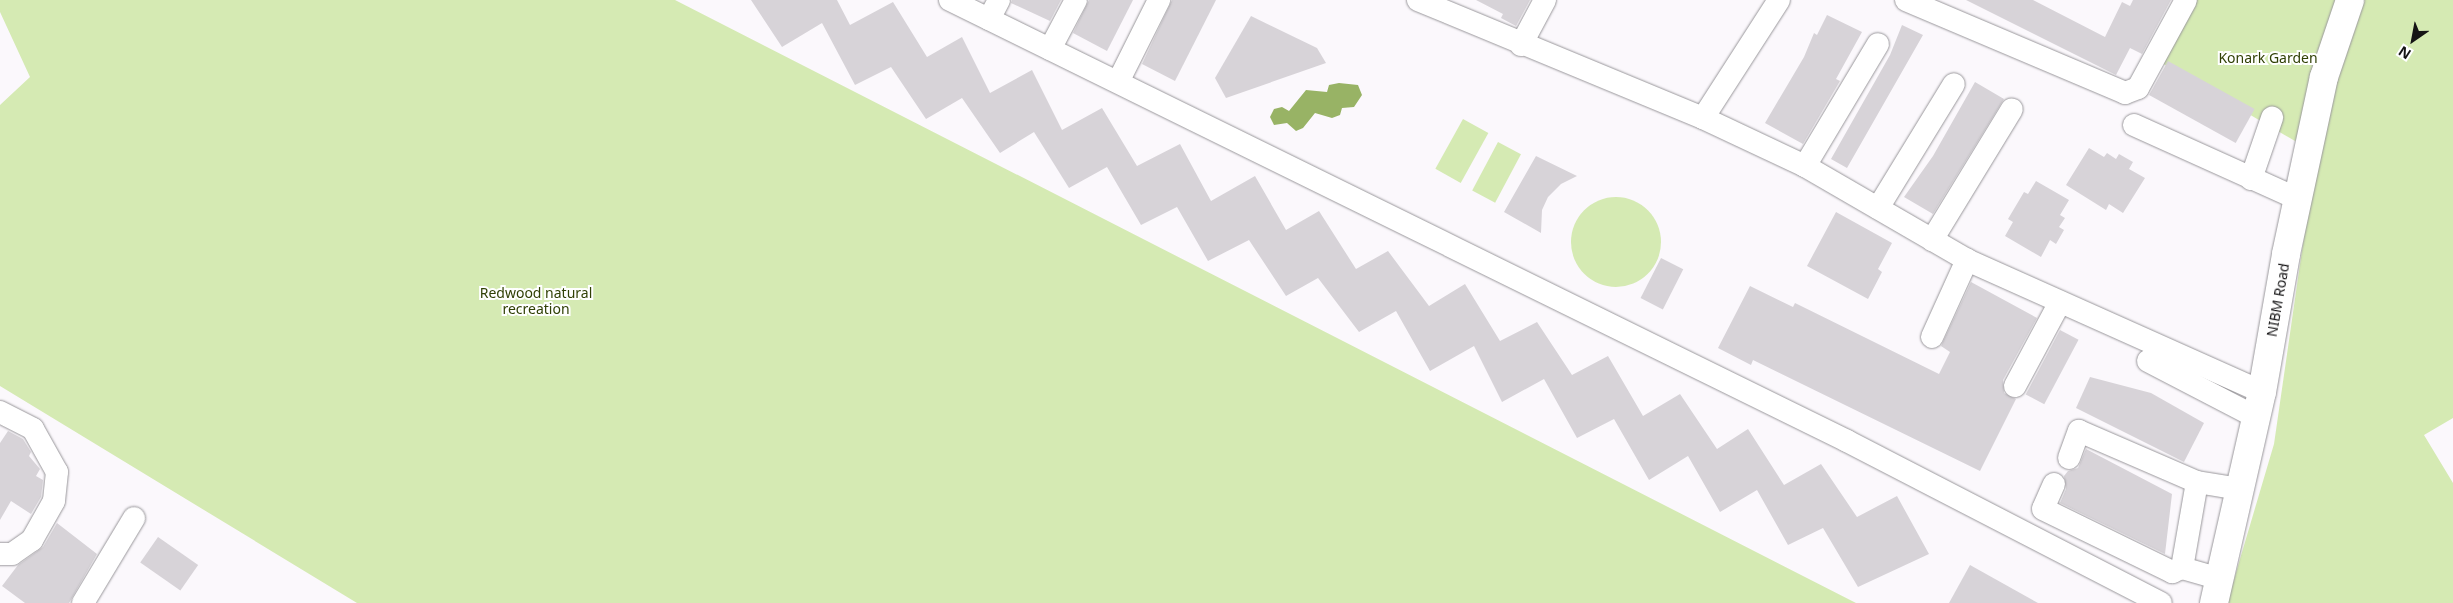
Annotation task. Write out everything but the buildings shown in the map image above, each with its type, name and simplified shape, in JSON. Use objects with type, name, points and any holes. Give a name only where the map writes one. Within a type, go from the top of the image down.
[{"type":"main road","name":"NIBM Road","points":[[2217,591],[2259,405],[2298,199],[2324,77],[2350,0]]},
{"type":"street","points":[[950,0],[994,10],[1050,49],[1838,436],[2161,603]]},
{"type":"street","points":[[1050,49],[1076,0]]},
{"type":"street","points":[[1118,82],[1159,0]]},
{"type":"street","points":[[1418,0],[1521,45],[1703,118],[1806,166],[1968,260],[2060,302],[2259,405]]},
{"type":"street","points":[[1521,45],[1545,0]]},
{"type":"street","points":[[1703,118],[1780,0]]},
{"type":"street","points":[[1906,0],[2125,93],[2138,88],[2186,0]]},
{"type":"street","points":[[1806,166],[1878,44]]},
{"type":"street","points":[[1878,208],[1954,84]]},
{"type":"street","points":[[1932,240],[2012,109]]},
{"type":"street","points":[[2251,179],[2272,118]]},
{"type":"street","points":[[2134,125],[2298,199]]},
{"type":"street","points":[[1932,337],[1968,260]]},
{"type":"street","points":[[2015,386],[2060,302]]},
{"type":"street","points":[[2148,362],[2259,405]]},
{"type":"street","points":[[0,412],[34,429],[57,472],[54,501],[32,540],[12,554],[0,554]]},
{"type":"street","points":[[2068,458],[2079,431],[2197,482],[2240,489]]},
{"type":"street","points":[[2182,568],[2197,482]]},
{"type":"street","points":[[2054,484],[2042,509],[2172,572],[2182,568]]},
{"type":"street","points":[[83,603],[134,518]]},
{"type":"street","points":[[2182,568],[2217,591]]},
{"type":"green space","name":"Redwood natural recreation","points":[[0,0],[675,0],[1856,603],[357,603],[0,386],[0,105],[30,77],[0,12]]},
{"type":"green space","name":"Konark Garden","points":[[2189,0],[2341,0],[2303,135],[2295,141],[2160,62]]},
{"type":"green space","points":[[2361,0],[2453,0],[2453,418],[2424,435],[2453,483],[2453,603],[2227,603],[2274,444],[2320,126]]},
{"type":"green space","points":[[1463,119],[1488,133],[1461,183],[1435,169]]},
{"type":"green space","points":[[1498,142],[1521,154],[1495,203],[1472,191]]},
{"type":"green space","points":[[1616,197],[1633,200],[1648,210],[1658,225],[1661,242],[1658,259],[1648,274],[1633,284],[1616,287],[1599,284],[1584,274],[1574,259],[1571,242],[1574,225],[1584,210],[1599,200]]},
{"type":"shaded area","points":[[1339,83],[1358,85],[1362,95],[1354,107],[1342,108],[1340,115],[1332,118],[1315,113],[1303,128],[1296,131],[1287,123],[1274,125],[1270,117],[1274,109],[1282,107],[1289,111],[1306,90],[1327,92],[1329,85]]}]
